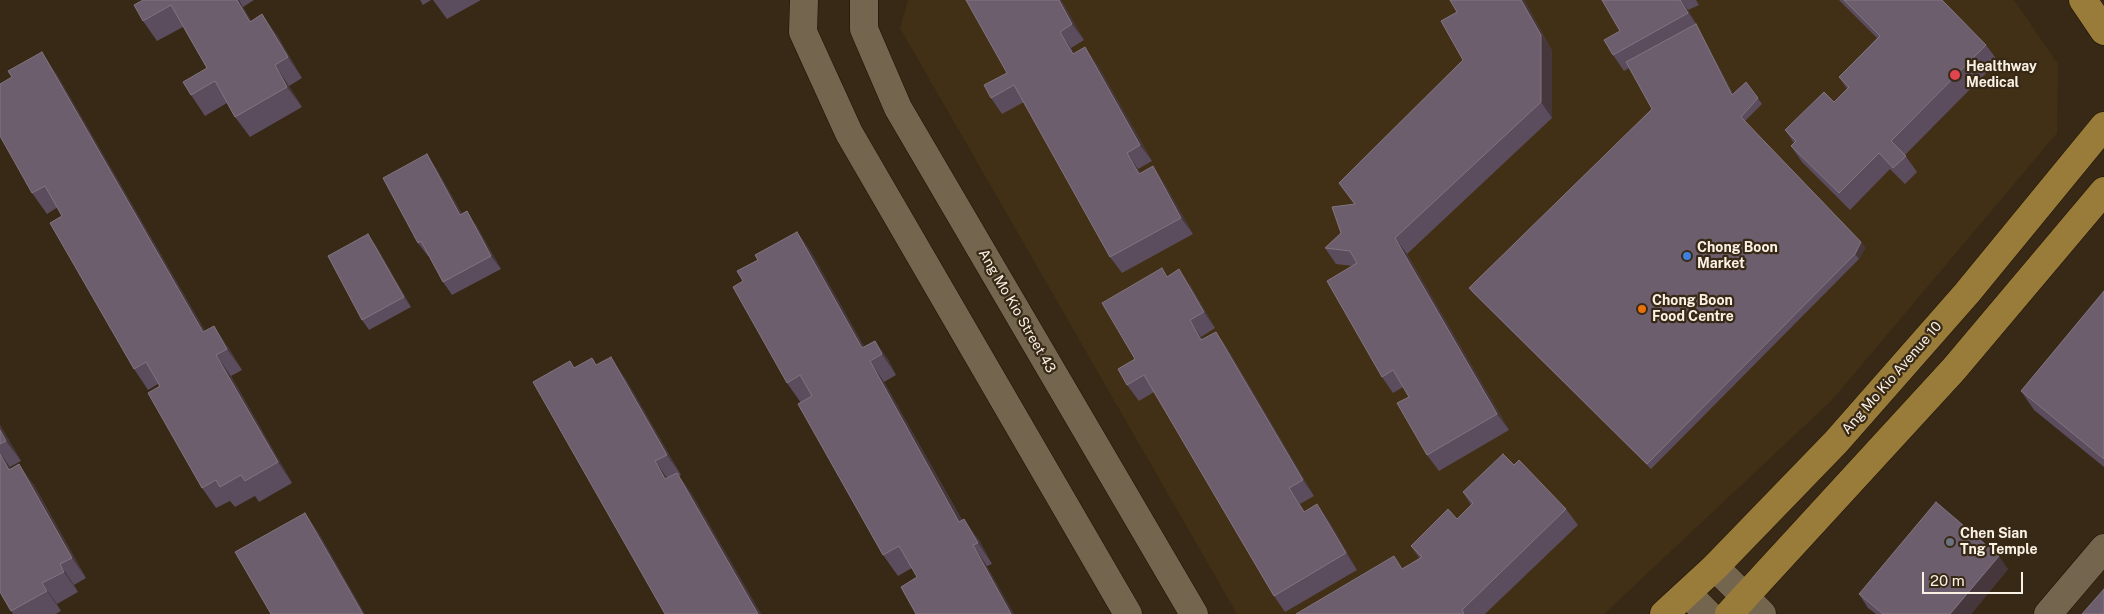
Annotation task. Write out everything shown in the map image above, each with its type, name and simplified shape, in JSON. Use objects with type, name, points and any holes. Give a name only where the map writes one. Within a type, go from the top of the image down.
[{"type":"main road","points":[[2083,0],[2104,31]]},
{"type":"main road","name":"Ang Mo Kio Avenue 10","points":[[1664,614],[1716,567],[1836,442],[1967,293],[2104,126]]},
{"type":"main road","points":[[1746,608],[2103,194]]},
{"type":"street","points":[[804,0],[803,32],[849,132],[1128,614]]},
{"type":"street","name":"Ang Mo Kio Street 43","points":[[864,0],[864,29],[898,108],[1194,614]]},
{"type":"street","points":[[2048,614],[2104,548]]},
{"type":"street","points":[[1716,567],[1746,608]]},
{"type":"street","points":[[1688,594],[1708,614]]},
{"type":"shaded area","points":[[908,0],[2014,0],[2058,64],[2057,133],[1832,400],[1604,614],[1237,614],[900,28]]},
{"type":"building","points":[[143,0],[237,0],[250,22],[262,14],[288,57],[275,65],[287,87],[235,117],[215,81],[191,95],[183,82],[207,68],[171,5],[143,21],[134,5]]},
{"type":"building","points":[[966,0],[1059,0],[1072,24],[1060,32],[1073,54],[1085,47],[1140,145],[1127,153],[1139,174],[1153,166],[1181,218],[1110,257],[1014,85],[991,98],[984,85],[1007,73]]},
{"type":"building","points":[[1450,0],[1521,0],[1541,35],[1541,102],[1395,238],[1497,414],[1427,455],[1397,403],[1409,397],[1393,370],[1382,377],[1327,281],[1357,263],[1350,251],[1325,248],[1341,233],[1332,207],[1355,204],[1339,183],[1463,60],[1441,21],[1457,12]]},
{"type":"building","points":[[1602,0],[1680,0],[1688,13],[1613,55],[1604,40],[1620,31]]},
{"type":"building","points":[[1844,0],[1942,0],[1986,45],[1891,141],[1906,156],[1893,168],[1879,153],[1839,193],[1791,146],[1796,141],[1785,130],[1824,92],[1834,102],[1849,87],[1839,77],[1880,36]]},
{"type":"building","points":[[1696,24],[1732,95],[1746,82],[1758,98],[1741,117],[1861,242],[1855,254],[1647,464],[1469,288],[1652,109],[1626,62]]},
{"type":"building","points":[[42,52],[203,332],[214,326],[227,349],[216,355],[278,462],[245,481],[241,475],[220,487],[216,480],[202,488],[148,393],[160,386],[146,362],[134,369],[50,223],[62,216],[45,186],[32,193],[0,136],[0,84],[12,77],[8,71]]},
{"type":"building","points":[[427,154],[460,215],[467,211],[491,256],[443,282],[421,241],[418,243],[383,178]]},
{"type":"building","points":[[797,232],[862,348],[875,341],[882,354],[870,361],[959,522],[964,519],[978,543],[973,545],[1011,614],[916,614],[901,587],[917,577],[899,546],[883,555],[798,404],[812,396],[800,375],[787,383],[733,287],[743,281],[737,271],[758,260],[755,255]]},
{"type":"building","points":[[368,234],[404,297],[362,320],[328,256]]},
{"type":"building","points":[[1162,268],[1167,277],[1179,269],[1204,312],[1190,320],[1201,340],[1216,332],[1303,480],[1289,488],[1304,512],[1317,504],[1346,553],[1274,596],[1144,375],[1127,385],[1118,369],[1135,359],[1102,303]]},
{"type":"building","points":[[2104,291],[2104,459],[2021,391]]},
{"type":"building","points":[[611,357],[667,455],[655,461],[665,479],[677,473],[758,614],[665,614],[533,382],[570,361],[574,368],[592,358],[596,365]]},
{"type":"building","points":[[0,430],[6,441],[0,444]]},
{"type":"building","points":[[0,454],[9,470],[19,464],[72,558],[60,564],[64,572],[42,583],[47,591],[11,611],[0,592]]},
{"type":"building","points":[[1503,454],[1514,465],[1519,460],[1566,509],[1462,610],[1464,614],[1296,614],[1394,556],[1402,569],[1422,557],[1411,546],[1448,509],[1457,519],[1473,503],[1463,492]]},
{"type":"building","name":"Chen Sian Tng Temple","points":[[1936,502],[1999,556],[1950,614],[1883,614],[1859,594]]},
{"type":"building","points":[[305,513],[363,614],[271,614],[235,552]]},
{"type":"building","points":[[2104,589],[2104,614],[2082,614]]},
{"type":"place","name":"Healthway Medical","points":[[1955,75]]},
{"type":"place","name":"Chong Boon Market","points":[[1687,256]]},
{"type":"place","name":"Chong Boon Food Centre","points":[[1642,309]]},
{"type":"place","name":"Chen Sian Tng Temple","points":[[1950,542]]}]
